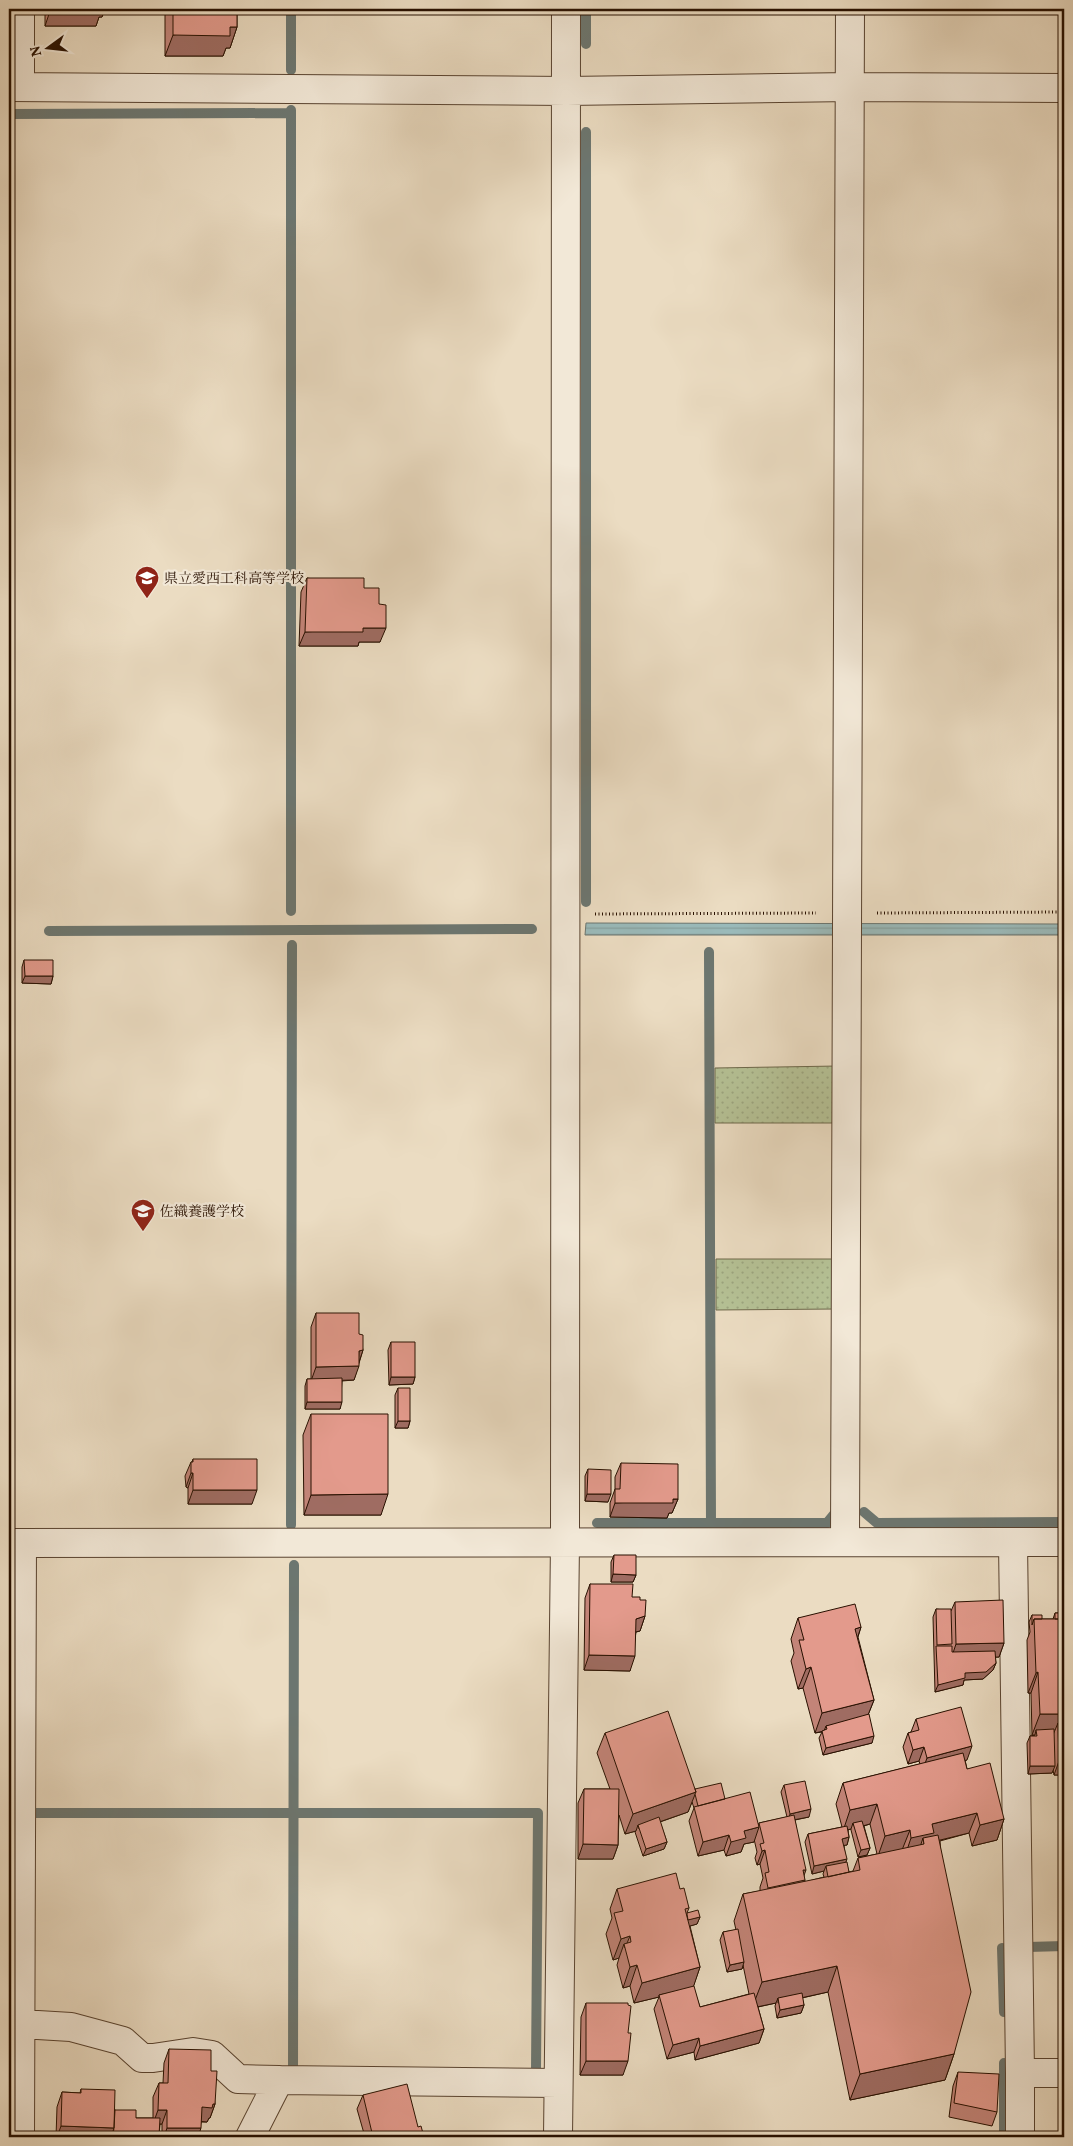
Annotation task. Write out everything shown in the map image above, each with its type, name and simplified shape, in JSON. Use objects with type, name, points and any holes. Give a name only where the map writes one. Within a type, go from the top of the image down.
[{"type":"street","points":[[20,9],[14,87],[567,91],[850,87],[1064,88]]},
{"type":"street","points":[[558,2137],[565,1542],[566,9]]},
{"type":"street","points":[[845,1542],[850,9]]},
{"type":"street","points":[[1013,1542],[1020,2137]]},
{"type":"street","points":[[20,2137],[21,2024],[16,1543],[1064,1542]]},
{"type":"street","points":[[21,2024],[71,2027],[123,2041],[142,2058],[193,2052],[212,2055],[238,2078],[558,2083]]},
{"type":"street","points":[[1020,2073],[1064,2073]]},
{"type":"street","points":[[250,2137],[279,2080]]},
{"type":"green space","points":[[838,1066],[838,1123],[715,1123],[715,1068]]},
{"type":"green space","points":[[716,1259],[838,1259],[837,1309],[716,1310]]},
{"type":"water","points":[[586,923],[1064,924],[1064,935],[585,935]]},
{"type":"building","points":[[50,9],[101,9],[101,12],[50,11]]},
{"type":"building","points":[[173,9],[237,9],[237,27],[230,27],[230,36],[173,35]]},
{"type":"building","points":[[307,578],[364,578],[364,588],[379,588],[379,604],[386,605],[386,628],[363,628],[363,632],[305,632]]},
{"type":"building","points":[[24,960],[53,960],[53,976],[25,976]]},
{"type":"building","points":[[316,1313],[359,1313],[359,1334],[363,1335],[363,1350],[359,1351],[359,1366],[316,1367]]},
{"type":"building","points":[[391,1342],[415,1342],[415,1377],[391,1377]]},
{"type":"building","points":[[342,1378],[342,1402],[307,1402],[307,1379]]},
{"type":"building","points":[[398,1388],[410,1388],[410,1421],[398,1421]]},
{"type":"building","points":[[311,1414],[388,1414],[388,1494],[311,1495]]},
{"type":"building","points":[[193,1459],[257,1459],[257,1490],[193,1490],[191,1462],[193,1462]]},
{"type":"building","points":[[621,1463],[678,1464],[678,1499],[673,1499],[673,1503],[615,1503],[615,1489],[620,1489]]},
{"type":"building","points":[[588,1469],[611,1470],[611,1494],[587,1494]]},
{"type":"building","points":[[614,1555],[636,1555],[636,1575],[613,1574]]},
{"type":"building","points":[[590,1584],[633,1584],[632,1597],[640,1597],[640,1600],[646,1600],[645,1616],[636,1619],[635,1656],[589,1655]]},
{"type":"building","points":[[1003,1600],[1004,1643],[956,1644],[955,1602]]},
{"type":"building","points":[[855,1604],[861,1627],[855,1629],[874,1700],[822,1713],[811,1667],[806,1669],[799,1640],[804,1640],[798,1618]]},
{"type":"building","points":[[936,1609],[951,1609],[952,1644],[937,1645]]},
{"type":"building","points":[[1055,1613],[1064,1613],[1064,1619],[1055,1619]]},
{"type":"building","points":[[1032,1615],[1042,1615],[1042,1619],[1034,1619],[1032,1625]]},
{"type":"building","points":[[1034,1619],[1064,1619],[1064,1714],[1040,1714]]},
{"type":"building","points":[[936,1646],[952,1646],[952,1652],[995,1651],[996,1663],[986,1672],[965,1673],[965,1678],[938,1685]]},
{"type":"building","points":[[961,1707],[972,1746],[927,1758],[924,1747],[913,1750],[908,1733],[919,1730],[916,1719]]},
{"type":"building","points":[[668,1711],[696,1792],[633,1814],[605,1733]]},
{"type":"building","points":[[869,1714],[874,1736],[826,1748],[822,1731],[827,1729],[826,1726]]},
{"type":"building","points":[[1058,1723],[1064,1723],[1064,1761],[1059,1761]]},
{"type":"building","points":[[1054,1729],[1055,1766],[1030,1766],[1030,1736],[1037,1736],[1036,1730]]},
{"type":"building","points":[[963,1753],[967,1769],[990,1763],[1004,1819],[980,1825],[977,1813],[932,1824],[934,1833],[911,1838],[910,1830],[885,1836],[877,1804],[850,1810],[843,1783]]},
{"type":"building","points":[[805,1781],[811,1809],[790,1814],[784,1785]]},
{"type":"building","points":[[721,1783],[725,1799],[698,1806],[695,1789]]},
{"type":"building","points":[[584,1789],[619,1789],[618,1845],[583,1844]]},
{"type":"building","points":[[750,1792],[759,1827],[744,1831],[746,1838],[731,1842],[729,1835],[703,1842],[694,1807]]},
{"type":"building","points":[[794,1815],[806,1870],[803,1870],[805,1880],[768,1888],[765,1873],[769,1872],[765,1850],[762,1851],[760,1844],[764,1843],[759,1823]]},
{"type":"building","points":[[659,1817],[667,1842],[646,1849],[638,1825]]},
{"type":"building","points":[[862,1821],[870,1848],[861,1850],[853,1823]]},
{"type":"building","points":[[847,1826],[849,1837],[842,1839],[847,1859],[814,1866],[808,1834]]},
{"type":"building","points":[[938,1835],[971,1992],[954,2054],[860,2074],[837,1966],[762,1982],[743,1894],[860,1870],[858,1858],[924,1844],[923,1838]]},
{"type":"building","points":[[847,1862],[849,1872],[828,1877],[826,1866]]},
{"type":"building","points":[[676,1873],[680,1889],[684,1888],[689,1908],[685,1909],[700,1967],[642,1983],[637,1965],[630,1967],[624,1944],[631,1942],[630,1936],[621,1939],[614,1913],[623,1911],[617,1889]]},
{"type":"building","points":[[698,1910],[700,1917],[688,1920],[687,1913]]},
{"type":"building","points":[[738,1929],[744,1962],[730,1965],[723,1932]]},
{"type":"building","points":[[694,1986],[700,2007],[754,1993],[764,2029],[700,2046],[699,2038],[673,2045],[659,1995]]},
{"type":"building","points":[[802,1993],[804,2005],[780,2010],[778,1998]]},
{"type":"building","points":[[586,2003],[628,2003],[631,2006],[628,2033],[631,2033],[628,2061],[586,2061]]},
{"type":"building","points":[[169,2049],[211,2050],[211,2071],[217,2071],[215,2104],[213,2104],[212,2108],[202,2107],[201,2128],[167,2128],[167,2110],[158,2110],[159,2083],[168,2083]]},
{"type":"building","points":[[958,2072],[999,2074],[997,2112],[954,2103]]},
{"type":"building","points":[[407,2084],[418,2127],[421,2126],[424,2137],[373,2137],[363,2095]]},
{"type":"building","points":[[81,2089],[115,2090],[114,2128],[61,2126],[62,2092],[81,2093]]},
{"type":"building","points":[[115,2110],[136,2110],[136,2118],[160,2118],[159,2136],[113,2135]]},
{"type":"building","points":[[588,2135],[632,2136],[632,2137],[588,2137]]},
{"type":"waterway","points":[[291,9],[291,70]]},
{"type":"waterway","points":[[586,9],[586,44]]},
{"type":"waterway","points":[[291,110],[291,911]]},
{"type":"waterway","points":[[9,114],[290,113]]},
{"type":"waterway","points":[[586,132],[586,902]]},
{"type":"waterway","points":[[49,931],[532,929]]},
{"type":"waterway","points":[[291,1525],[292,945]]},
{"type":"waterway","points":[[709,952],[711,1523]]},
{"type":"waterway","points":[[597,1523],[827,1523],[836,1512]]},
{"type":"waterway","points":[[864,1512],[877,1523],[1064,1522]]},
{"type":"waterway","points":[[293,2072],[294,1565]]},
{"type":"waterway","points":[[31,1813],[538,1813],[536,2071]]},
{"type":"waterway","points":[[1028,1947],[1064,1946]]},
{"type":"waterway","points":[[1002,1948],[1004,2012]]},
{"type":"waterway","points":[[1004,2063],[1004,2137]]},
{"type":"place","name":"県立愛西工科高等学校","points":[[147,599]]},
{"type":"place","name":"佐織養護学校","points":[[143,1232]]}]
